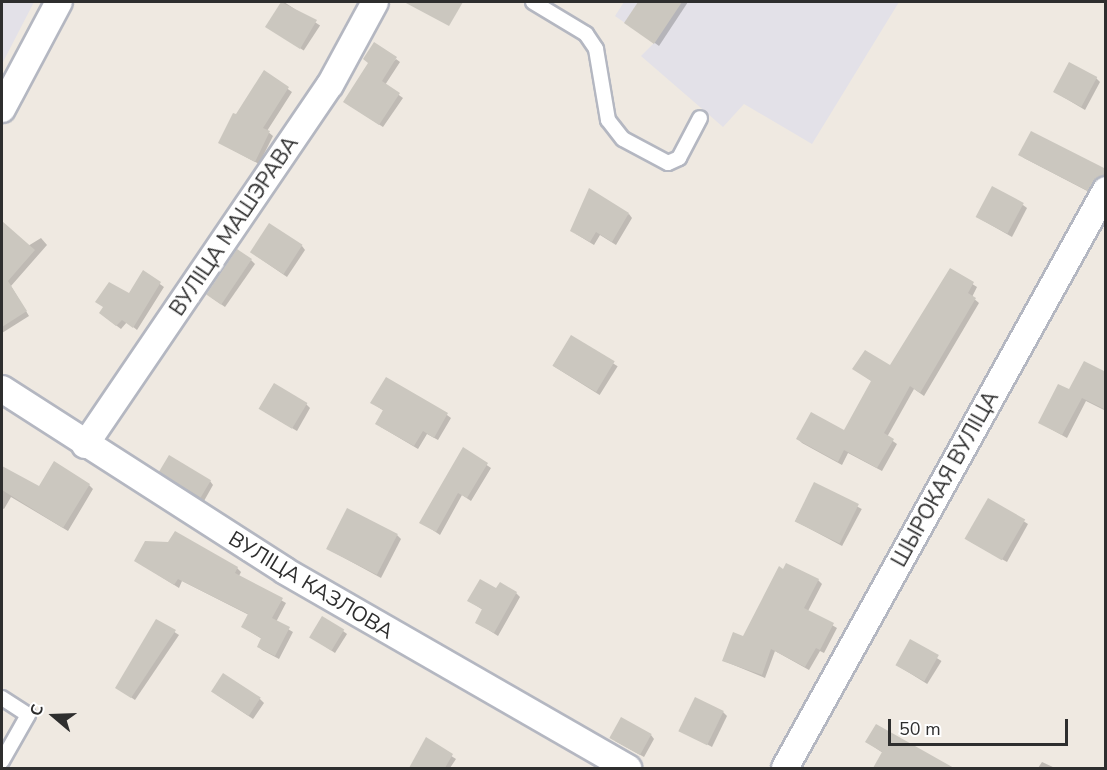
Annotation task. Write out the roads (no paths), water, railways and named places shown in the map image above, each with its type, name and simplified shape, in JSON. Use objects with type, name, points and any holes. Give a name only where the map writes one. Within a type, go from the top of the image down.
[{"type":"street","points":[[2,109],[58,2]]},
{"type":"street","name":"ВУЛІЦА МАШЭРАВА","points":[[85,445],[330,85],[375,2]]},
{"type":"street","name":"ШЫРОКАЯ ВУЛІЦА","points":[[785,768],[1106,190]]},
{"type":"street","name":"ВУЛІЦА КАЗЛОВА","points":[[2,389],[85,445],[285,571],[628,768]]},
{"type":"lane","points":[[533,2],[586,34],[596,50],[609,120],[623,140],[668,164],[679,158],[700,118]]},
{"type":"lane","points":[[2,698],[28,715],[2,761]]}]
